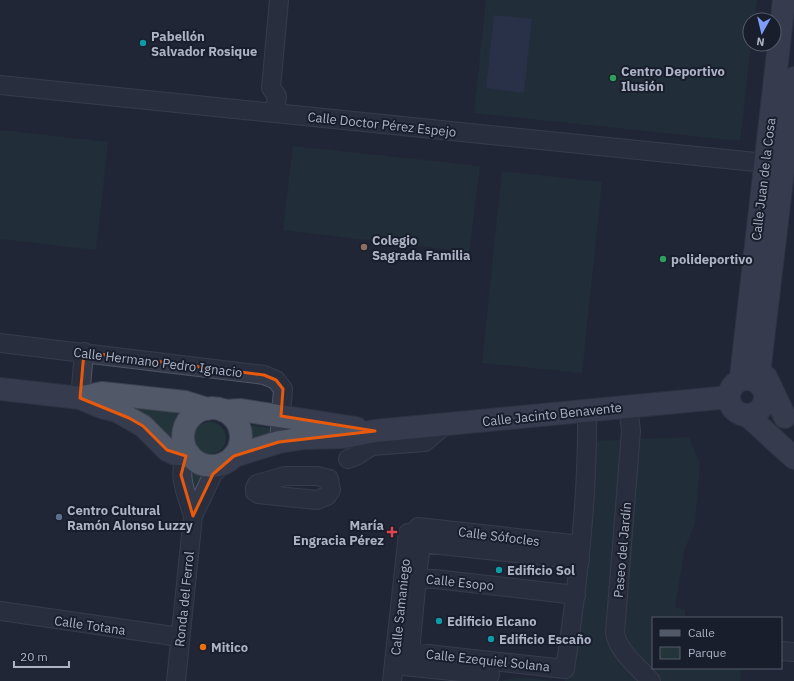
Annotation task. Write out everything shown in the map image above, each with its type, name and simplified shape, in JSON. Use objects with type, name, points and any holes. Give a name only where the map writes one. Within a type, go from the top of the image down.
[{"type":"main road","name":"Calle Juan de la Cosa","points":[[762,389],[759,375],[781,163],[784,0]]},
{"type":"main road","name":"Calle Juan de la Cosa","points":[[734,389],[741,378],[781,163],[794,78]]},
{"type":"main road","points":[[761,356],[766,375],[790,422]]},
{"type":"main road","points":[[762,389],[764,400],[761,408],[755,413],[747,415],[740,414],[734,410],[730,404],[734,389],[746,379],[754,381],[762,389],[790,422]]},
{"type":"main road","name":"Calle Jacinto Benavente","points":[[0,389],[80,398],[101,407],[117,411],[143,426],[167,450],[175,454],[189,454]]},
{"type":"main road","name":"Calle Jacinto Benavente","points":[[228,460],[279,442],[305,438],[344,437],[375,431],[588,411],[734,389]]},
{"type":"main road","name":"Calle Jacinto Benavente","points":[[80,398],[102,393],[185,402],[215,410],[241,410],[332,423],[375,431]]},
{"type":"main road","points":[[215,410],[230,415],[239,427],[240,442],[238,450],[228,460],[216,466],[204,465],[189,454],[183,441],[185,427],[194,415],[215,410]]},
{"type":"main road","points":[[747,415],[794,458]]},
{"type":"street","points":[[275,113],[277,96],[271,88],[279,0]]},
{"type":"street","name":"Calle Doctor Pérez Espejo","points":[[0,85],[781,163]]},
{"type":"street","name":"Calle Hermano Pedro Ignacio","points":[[0,343],[264,375],[276,380],[283,389],[281,416]]},
{"type":"street","points":[[80,398],[84,352]]},
{"type":"street","name":"Paseo del Jardín","points":[[628,406],[631,430],[615,633],[616,640],[620,647],[651,681]]},
{"type":"street","points":[[576,595],[588,434],[588,411]]},
{"type":"street","points":[[279,442],[281,416]]},
{"type":"street","points":[[348,459],[357,457],[372,446],[425,442],[445,424]]},
{"type":"street","points":[[329,479],[348,459],[351,446],[344,437]]},
{"type":"street","name":"Ronda del Ferrol","points":[[189,454],[182,465],[181,475],[193,516]]},
{"type":"street","name":"Ronda del Ferrol","points":[[176,681],[193,516],[213,474],[228,460]]},
{"type":"street","name":"Calle Sófocles","points":[[413,530],[580,553]]},
{"type":"street","name":"Calle Samaniego","points":[[393,673],[413,530]]},
{"type":"street","name":"Calle Esopo","points":[[576,595],[418,577],[421,543],[580,553]]},
{"type":"street","name":"Calle Ezequiel Solana","points":[[418,577],[410,652],[418,653],[566,669],[576,595]]},
{"type":"street","name":"Calle Totana","points":[[0,611],[180,637]]},
{"type":"street","points":[[782,651],[794,652]]},
{"type":"street","name":"Calle Ezequiel Solana","points":[[393,673],[490,676]]},
{"type":"highlighted area","points":[[84,352],[264,375],[276,380],[283,389],[281,416],[375,431],[279,442],[234,456],[213,474],[193,516],[181,475],[186,456],[167,450],[143,426],[129,418],[80,398]]},
{"type":"green space","name":"Centro Deportivo Ilusión","points":[[486,0],[757,0],[755,12],[742,12],[742,52],[750,52],[740,141],[474,113]]},
{"type":"green space","points":[[0,130],[108,142],[96,250],[0,239]]},
{"type":"green space","points":[[293,146],[480,166],[469,252],[283,230]]},
{"type":"green space","points":[[502,171],[602,182],[582,373],[482,363]]},
{"type":"green space","points":[[125,407],[183,412],[178,435],[177,450]]},
{"type":"green space","points":[[207,422],[213,422],[223,429],[226,438],[225,444],[219,451],[213,454],[207,454],[197,447],[194,441],[194,435],[201,425]]},
{"type":"green space","points":[[241,424],[270,428],[272,434],[246,441],[244,440]]},
{"type":"green space","points":[[689,437],[700,464],[695,522],[684,552],[675,607],[685,610],[685,617],[652,617],[652,669],[741,669],[740,681],[565,681],[565,678],[571,674],[575,666],[593,441]]},
{"type":"green space","points":[[192,468],[201,469],[204,474],[193,497],[189,475]]},
{"type":"green space","points":[[514,678],[529,678],[552,681],[500,681]]},
{"type":"water","points":[[494,15],[532,19],[524,93],[486,88]]},
{"type":"place","name":"Pabellón Salvador Rosique","points":[[143,43]]},
{"type":"place","name":"Centro Deportivo Ilusión","points":[[613,78]]},
{"type":"place","name":"Colegio Sagrada Familia","points":[[364,247]]},
{"type":"place","name":"polideportivo","points":[[663,259]]},
{"type":"place","name":"Centro Cultural Ramón Alonso Luzzy","points":[[59,517]]},
{"type":"place","name":"María Engracia Pérez","points":[[392,532]]},
{"type":"place","name":"Edificio Sol","points":[[499,570]]},
{"type":"place","name":"Edificio Elcano","points":[[439,621]]},
{"type":"place","name":"Edificio Escaño","points":[[491,639]]},
{"type":"place","name":"Mitico","points":[[203,647]]}]
